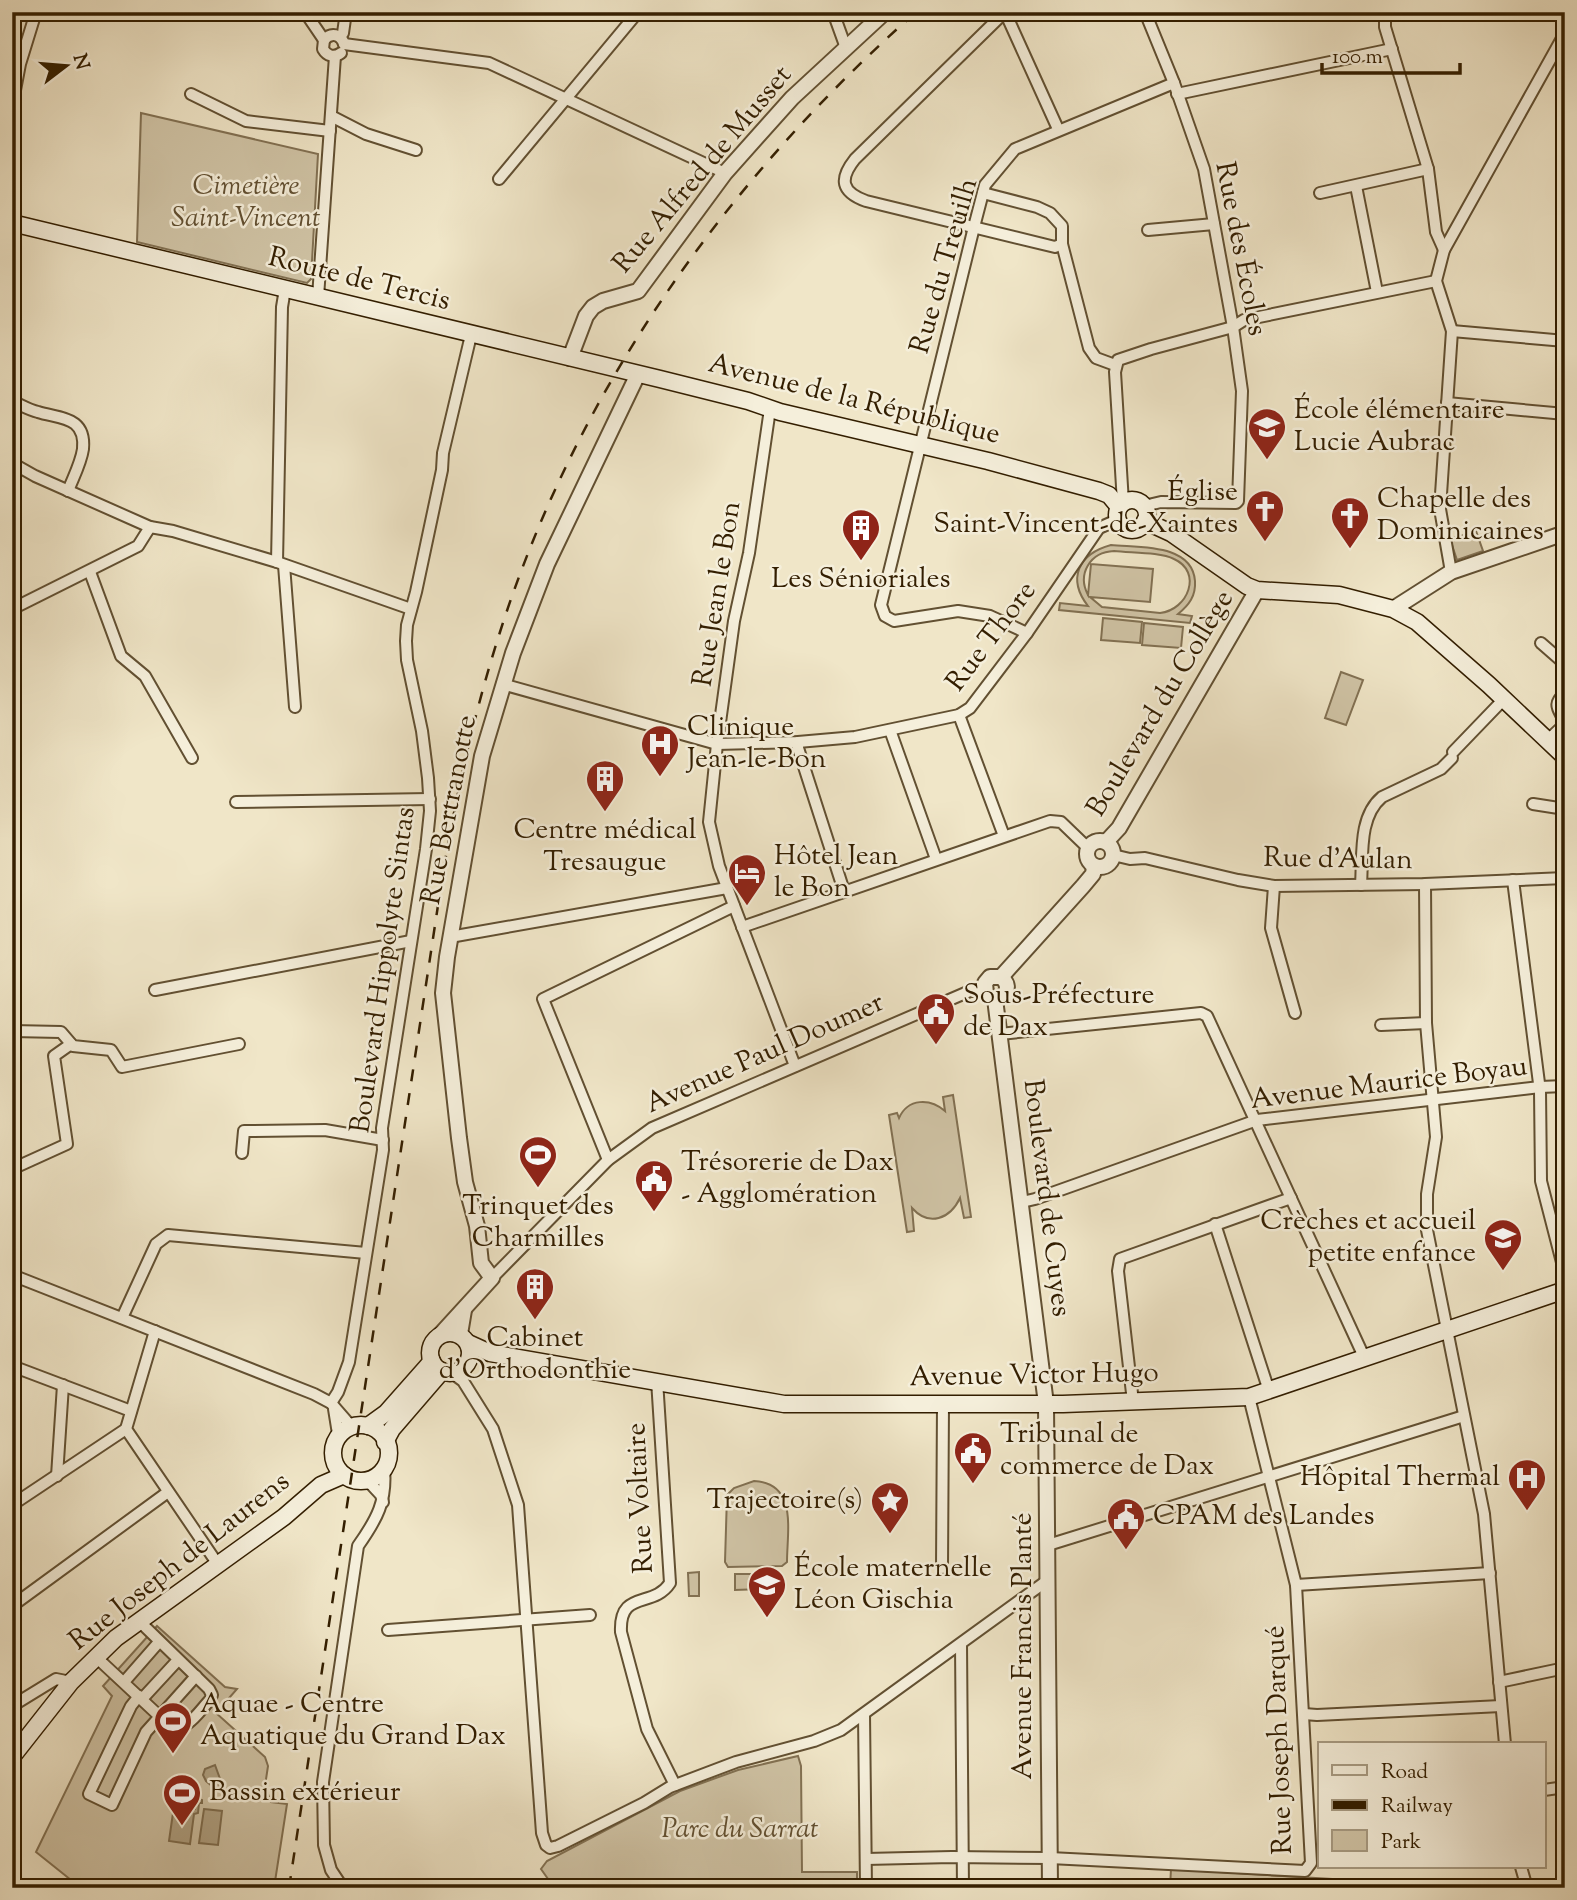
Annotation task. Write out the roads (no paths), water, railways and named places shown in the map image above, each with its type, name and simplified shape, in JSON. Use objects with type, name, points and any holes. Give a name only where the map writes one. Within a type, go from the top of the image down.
[{"type":"main road","name":"Route de Tercis","points":[[12,223],[570,358]]},
{"type":"main road","name":"Avenue de la République","points":[[570,358],[1099,491],[1109,495],[1120,510]]},
{"type":"main road","points":[[1145,514],[1139,529],[1129,530],[1120,510],[1132,500],[1145,514],[1221,570],[1257,590],[1339,595],[1393,609],[1417,622],[1565,757]]},
{"type":"main road","name":"Avenue Victor Hugo","points":[[464,1339],[490,1353],[784,1404],[1046,1404],[1249,1397],[1565,1290]]},
{"type":"main road","points":[[453,1332],[464,1339],[471,1351],[453,1369],[431,1347],[439,1336],[453,1332]]},
{"type":"main road","name":"Avenue Victor Hugo","points":[[368,1426],[453,1369],[490,1353]]},
{"type":"main road","name":"Avenue Victor Hugo","points":[[385,1442],[392,1429],[453,1369]]},
{"type":"main road","points":[[368,1426],[379,1432],[388,1455],[380,1473],[368,1480],[356,1480],[344,1475],[334,1460],[334,1452],[344,1430],[368,1426]]},
{"type":"main road","name":"Rue Joseph de Laurens","points":[[321,1485],[334,1460]]},
{"type":"main road","name":"Rue Joseph de Laurens","points":[[12,1757],[71,1682],[96,1657],[139,1621],[284,1517],[321,1485],[344,1475]]},
{"type":"street","points":[[12,106],[16,62],[36,12]]},
{"type":"street","points":[[305,12],[324,40],[325,52],[335,56]]},
{"type":"street","points":[[335,56],[341,52],[346,12]]},
{"type":"street","points":[[499,179],[638,12]]},
{"type":"street","points":[[833,12],[846,48]]},
{"type":"street","name":"Rue Alfred de Musset","points":[[570,358],[593,307],[603,301],[638,291],[726,173],[792,98],[886,12]]},
{"type":"street","points":[[1058,130],[1005,12],[856,159],[847,169],[844,178],[851,195],[866,201],[1055,247],[1062,244]]},
{"type":"street","name":"Rue des Écoles","points":[[1145,12],[1204,169],[1242,391],[1238,501],[1161,502],[1145,514]]},
{"type":"street","points":[[1385,12],[1385,27],[1428,170],[1436,232],[1444,250]]},
{"type":"street","points":[[1451,572],[1440,509],[1452,331],[1436,281],[1444,250],[1565,33]]},
{"type":"street","points":[[324,40],[331,34],[342,41],[489,63],[726,173]]},
{"type":"street","name":"Rue du Treuilh","points":[[1027,633],[990,616],[958,611],[894,621],[885,616],[881,605],[985,185],[1015,149],[1058,130],[1175,88],[1392,49]]},
{"type":"street","points":[[318,297],[335,56]]},
{"type":"street","points":[[191,94],[246,121],[330,131]]},
{"type":"street","points":[[331,116],[366,134],[416,150]]},
{"type":"street","points":[[1320,193],[1428,170]]},
{"type":"street","points":[[1356,186],[1377,292]]},
{"type":"street","points":[[983,193],[1037,207],[1050,213],[1062,226],[1062,244],[1089,348],[1096,358],[1115,365]]},
{"type":"street","points":[[1147,230],[1214,224]]},
{"type":"street","points":[[1120,510],[1115,365],[1118,360],[1233,327],[1244,320],[1436,281]]},
{"type":"street","points":[[285,289],[282,307],[281,564],[295,707]]},
{"type":"street","points":[[1452,331],[1565,341]]},
{"type":"street","name":"Boulevard Hippolyte Sintas","points":[[332,1405],[349,1362],[383,1140],[399,1012],[426,849],[430,799],[422,731],[407,660],[407,625],[471,335]]},
{"type":"street","name":"Rue Bertranotte","points":[[492,1278],[481,1262],[477,1226],[459,1138],[443,993],[450,937],[482,756],[502,684],[547,564],[638,374]]},
{"type":"street","points":[[12,401],[39,413],[69,419],[78,427],[83,450],[68,491]]},
{"type":"street","points":[[1447,404],[1565,414]]},
{"type":"street","name":"Rue Jean le Bon","points":[[770,409],[749,553],[734,621],[709,822],[712,842],[727,888],[795,1066]]},
{"type":"street","points":[[12,463],[150,527],[183,534],[281,564],[411,609]]},
{"type":"street","name":"Rue Thore","points":[[502,684],[717,744],[798,742],[855,737],[959,715],[970,708],[1027,633],[1099,528],[1120,510]]},
{"type":"street","points":[[12,609],[138,546],[150,527]]},
{"type":"street","points":[[1393,609],[1451,572],[1565,533]]},
{"type":"street","points":[[90,572],[121,656],[145,676],[191,758]]},
{"type":"street","name":"Boulevard du Collège","points":[[1110,848],[1257,590]]},
{"type":"street","points":[[1541,643],[1565,664]]},
{"type":"street","points":[[1548,740],[1565,723],[1556,704],[1565,694]]},
{"type":"street","points":[[1361,885],[1365,827],[1375,803],[1382,797],[1441,769],[1504,699]]},
{"type":"street","points":[[959,715],[1004,836]]},
{"type":"street","points":[[890,730],[936,859]]},
{"type":"street","points":[[798,742],[844,891]]},
{"type":"street","points":[[236,802],[430,799]]},
{"type":"street","points":[[1533,804],[1565,809]]},
{"type":"street","points":[[742,927],[1050,821],[1060,822],[1088,848],[1088,860],[1094,866],[1107,866],[1110,848],[1097,841],[1088,848]]},
{"type":"street","name":"Rue d'Aulan","points":[[1110,848],[1130,859],[1145,858],[1274,886],[1425,884],[1565,878]]},
{"type":"street","points":[[990,995],[1003,997],[1007,990],[1006,982],[1001,977],[1088,880],[1093,874],[1094,866]]},
{"type":"street","points":[[1513,880],[1540,1087],[1541,1181],[1565,1274]]},
{"type":"street","points":[[1425,884],[1426,1023],[1436,1137],[1427,1194],[1427,1230],[1484,1514],[1505,1742]]},
{"type":"street","points":[[1274,886],[1270,928],[1295,1013]]},
{"type":"street","points":[[450,937],[727,888]]},
{"type":"street","points":[[608,1160],[543,999],[734,906]]},
{"type":"street","points":[[155,990],[411,941]]},
{"type":"street","name":"Avenue Paul Doumer","points":[[439,1336],[452,1319],[464,1310],[608,1160],[652,1128],[970,991],[990,995]]},
{"type":"street","name":"Boulevard de Cuyes","points":[[990,995],[1000,1034],[1046,1404]]},
{"type":"street","points":[[1000,1034],[1204,1014],[1209,1019],[1257,1120],[1364,1359]]},
{"type":"street","points":[[1381,1025],[1426,1023]]},
{"type":"street","points":[[12,1031],[61,1032],[73,1046],[111,1049],[122,1067],[239,1044]]},
{"type":"street","points":[[12,1169],[67,1144],[54,1056],[71,1044]]},
{"type":"street","name":"Avenue Maurice Boyau","points":[[1022,1202],[1257,1120],[1565,1086]]},
{"type":"street","points":[[242,1153],[244,1131],[247,1130],[326,1130],[383,1140]]},
{"type":"street","points":[[1133,1402],[1118,1272],[1119,1259],[1292,1198]]},
{"type":"street","points":[[1215,1224],[1269,1391]]},
{"type":"street","points":[[122,1318],[156,1244],[168,1235],[366,1253]]},
{"type":"street","points":[[12,1275],[314,1394],[332,1405],[344,1430]]},
{"type":"street","points":[[464,1310],[464,1339]]},
{"type":"street","points":[[12,1505],[126,1429],[155,1331]]},
{"type":"street","points":[[12,1366],[131,1411]]},
{"type":"street","points":[[453,1369],[493,1429],[518,1505],[542,1833],[546,1845],[550,1848],[675,1785],[736,1762],[823,1738],[841,1730],[1048,1580]]},
{"type":"street","name":"Rue Voltaire","points":[[657,1380],[670,1583],[660,1593],[624,1609],[621,1632],[647,1729],[675,1785]]},
{"type":"street","points":[[57,1476],[63,1385]]},
{"type":"street","name":"Rue Joseph Darqué","points":[[1050,1858],[1305,1871],[1311,1863],[1296,1586],[1249,1397]]},
{"type":"street","points":[[942,1568],[943,1404]]},
{"type":"street","name":"Avenue Francis Planté","points":[[1046,1404],[1050,1888]]},
{"type":"street","points":[[1048,1545],[1464,1416]]},
{"type":"street","points":[[126,1429],[219,1566]]},
{"type":"street","points":[[343,1888],[331,1870],[324,1845],[323,1782],[358,1546],[370,1530],[383,1502],[386,1492],[384,1468]]},
{"type":"street","points":[[368,1480],[381,1495],[383,1502]]},
{"type":"street","points":[[12,1606],[168,1492]]},
{"type":"street","points":[[1296,1586],[1490,1573]]},
{"type":"street","points":[[388,1630],[590,1615]]},
{"type":"street","points":[[96,1657],[170,1726],[181,1727],[187,1724],[212,1695],[139,1621]]},
{"type":"street","points":[[124,1682],[159,1642]]},
{"type":"street","points":[[961,1644],[962,1888]]},
{"type":"street","points":[[178,1660],[131,1706],[89,1794],[112,1805],[146,1732],[196,1676]]},
{"type":"street","points":[[1499,1682],[1565,1668]]},
{"type":"street","name":"Rue Joseph de Laurens","points":[[12,1706],[56,1679],[71,1682]]},
{"type":"street","points":[[1304,1714],[1501,1706]]},
{"type":"street","points":[[864,1714],[866,1888]]},
{"type":"street","points":[[1546,1790],[1565,1787]]},
{"type":"street","points":[[866,1859],[1050,1858]]},
{"type":"street","points":[[1521,1868],[1526,1887],[1565,1887]]},
{"type":"railway","points":[[289,1888],[442,879],[466,754],[500,632],[532,543],[571,457],[615,374],[666,294],[721,218],[782,146],[847,77],[916,12]]},
{"type":"place","name":"École élémentaire Lucie Aubrac","points":[[1267,461]]},
{"type":"place","name":"Église Saint-Vincent-de-Xaintes","points":[[1265,543]]},
{"type":"place","name":"Chapelle des Dominicaines","points":[[1350,550]]},
{"type":"place","name":"Les Sénioriales","points":[[861,562]]},
{"type":"place","name":"Clinique Jean-le-Bon","points":[[660,778]]},
{"type":"place","name":"Centre médical Tresaugue","points":[[605,813]]},
{"type":"place","name":"Hôtel Jean le Bon","points":[[747,907]]},
{"type":"place","name":"Sous-Préfecture de Dax","points":[[936,1046]]},
{"type":"place","name":"Trinquet des Charmilles","points":[[538,1189]]},
{"type":"place","name":"Trésorerie de Dax - Agglomération","points":[[654,1213]]},
{"type":"place","name":"Crèches et accueil petite enfance","points":[[1503,1272]]},
{"type":"place","name":"Cabinet d'Orthodonthie","points":[[535,1321]]},
{"type":"place","name":"Tribunal de commerce de Dax","points":[[973,1485]]},
{"type":"place","name":"Hôpital Thermal","points":[[1527,1512]]},
{"type":"place","name":"Trajectoire(s)","points":[[890,1535]]},
{"type":"place","name":"CPAM des Landes","points":[[1126,1551]]},
{"type":"place","name":"École maternelle Léon Gischia","points":[[767,1619]]},
{"type":"place","name":"Aquae - Centre Aquatique du Grand Dax","points":[[173,1755]]},
{"type":"place","name":"Bassin extérieur","points":[[182,1827]]},
{"type":"park label","name":"Cimetière Saint-Vincent","points":[[246,203]]},
{"type":"park label","name":"Parc du Sarrat","points":[[740,1830]]}]
